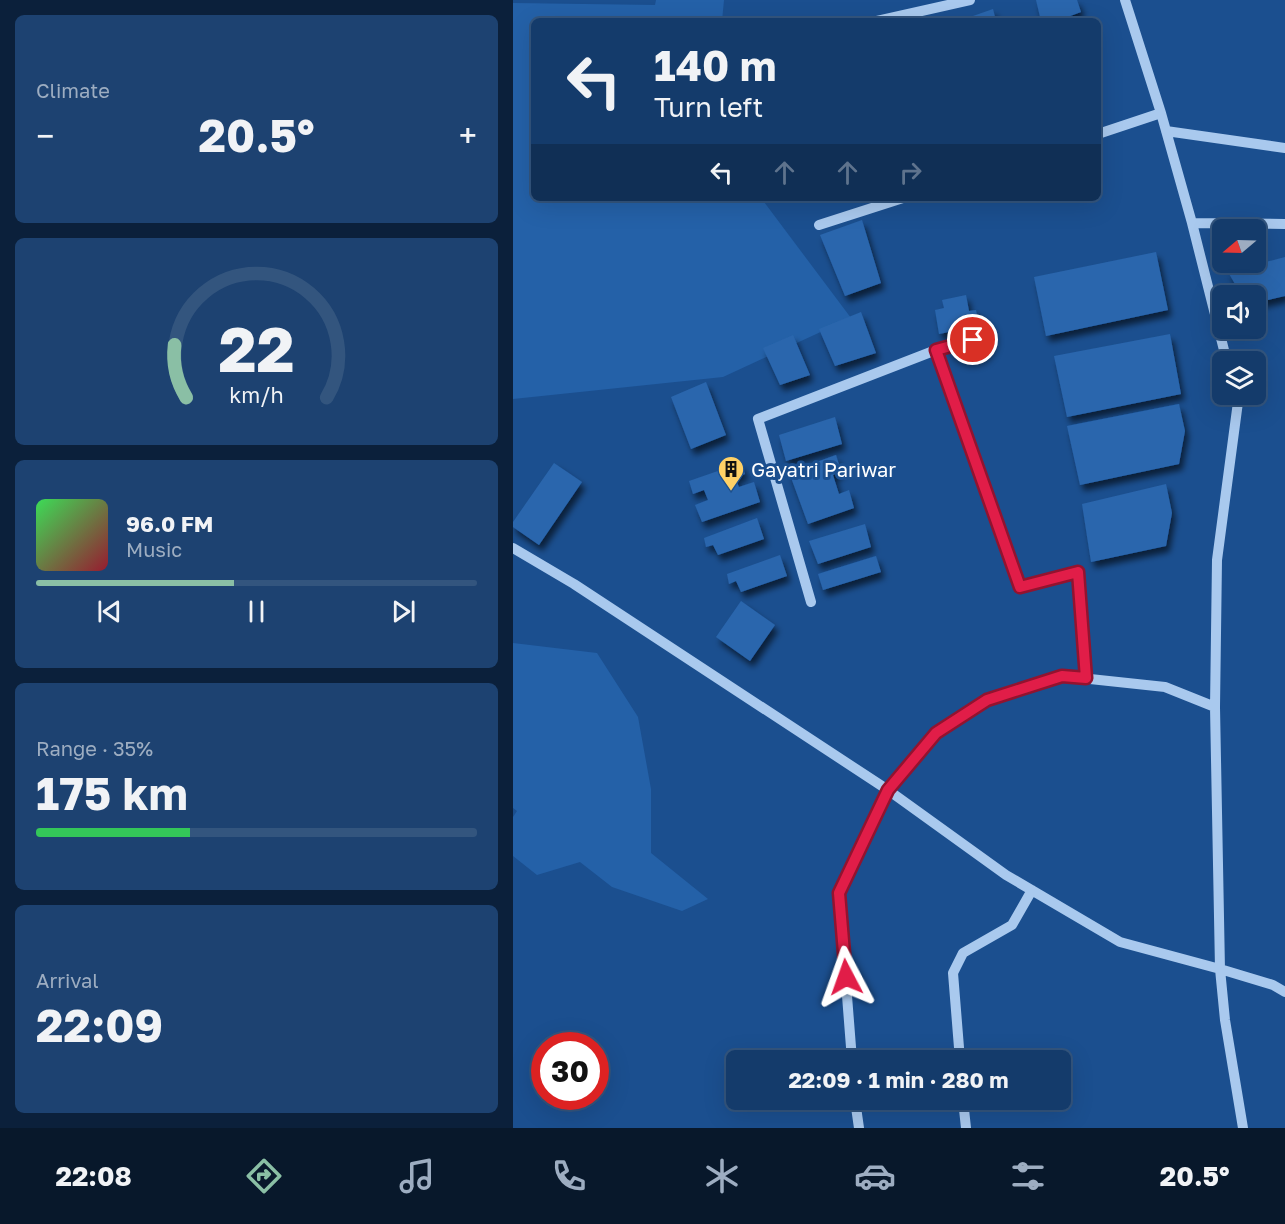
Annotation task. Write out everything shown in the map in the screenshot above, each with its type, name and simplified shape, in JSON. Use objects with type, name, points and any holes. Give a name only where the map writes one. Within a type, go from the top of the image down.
[{"type":"street","points":[[890,18],[970,0]]},
{"type":"street","points":[[1125,0],[1161,112],[1224,351]]},
{"type":"street","points":[[1101,133],[1161,112]]},
{"type":"street","points":[[1166,131],[1285,148],[1285,157]]},
{"type":"street","points":[[819,225],[894,201]]},
{"type":"street","points":[[1192,223],[1285,224]]},
{"type":"street","points":[[810,602],[758,419],[936,350],[992,334]]},
{"type":"street","points":[[936,350],[1020,587],[1078,572],[1086,678]]},
{"type":"street","points":[[1237,405],[1218,560],[1215,707],[1220,969],[1225,1020],[1243,1128]]},
{"type":"street","points":[[513,548],[574,584],[888,790],[1006,875],[1120,942],[1273,985],[1285,992]]},
{"type":"street","points":[[851,1050],[839,893],[888,790],[936,733],[987,700],[1062,676],[1165,687],[1215,707]]},
{"type":"street","points":[[959,1050],[953,973],[963,953],[1013,925],[1032,890]]},
{"type":"street","points":[[856,1110],[859,1128]]},
{"type":"street","points":[[964,1110],[966,1128]]},
{"type":"shaded area","points":[[656,0],[724,0],[722,18],[531,18],[531,201],[763,201],[851,318],[723,377],[513,399],[513,3],[655,5]]},
{"type":"shaded area","points":[[513,643],[597,653],[638,717],[651,789],[651,853],[708,899],[682,911],[612,887],[580,862],[537,875],[513,856],[513,817],[517,811],[513,808]]},
{"type":"building","points":[[1036,0],[1077,0],[1081,12],[1065,18],[1040,18]]},
{"type":"building","points":[[993,9],[995,18],[973,18],[973,16]]},
{"type":"building","points":[[862,220],[881,283],[845,296],[820,235]]},
{"type":"building","points":[[1156,252],[1168,310],[1046,336],[1034,277]]},
{"type":"building","points":[[1285,257],[1285,296],[1266,300],[1266,285],[1236,285],[1229,273],[1266,273],[1266,262]]},
{"type":"building","points":[[966,295],[969,311],[976,310],[979,326],[939,334],[935,310],[944,308],[942,300]]},
{"type":"building","points":[[861,312],[876,353],[835,366],[819,329]]},
{"type":"building","points":[[1170,334],[1181,394],[1067,417],[1054,356]]},
{"type":"building","points":[[793,335],[810,375],[780,385],[763,348]]},
{"type":"building","points":[[706,382],[726,435],[691,449],[671,397]]},
{"type":"building","points":[[1179,404],[1185,431],[1179,464],[1080,485],[1067,426]]},
{"type":"building","points":[[835,417],[842,444],[786,461],[779,435]]},
{"type":"building","points":[[836,455],[841,471],[833,475],[839,494],[849,490],[854,508],[808,524],[789,472]]},
{"type":"building","points":[[554,463],[582,482],[539,545],[513,527],[513,522]]},
{"type":"building","name":"Gayatri Pariwar","points":[[741,463],[745,474],[735,478],[739,487],[754,482],[760,502],[702,522],[695,505],[708,500],[704,490],[693,494],[689,481]]},
{"type":"building","points":[[1166,484],[1172,513],[1166,546],[1091,562],[1082,504]]},
{"type":"building","points":[[757,518],[764,539],[718,555],[713,545],[706,547],[704,538]]},
{"type":"building","points":[[865,524],[871,547],[818,564],[809,541]]},
{"type":"building","points":[[780,555],[787,576],[741,592],[736,581],[729,584],[727,574]]},
{"type":"building","points":[[876,556],[881,572],[823,590],[818,574]]},
{"type":"building","points":[[741,601],[775,625],[750,661],[716,637]]},
{"type":"place","name":"Gayatri Pariwar","points":[[731,492]]},
{"type":"route","points":[[846,977],[839,893],[888,790],[936,733],[987,700],[1062,676],[1086,678],[1078,572],[1020,587],[936,350],[973,340]]}]
